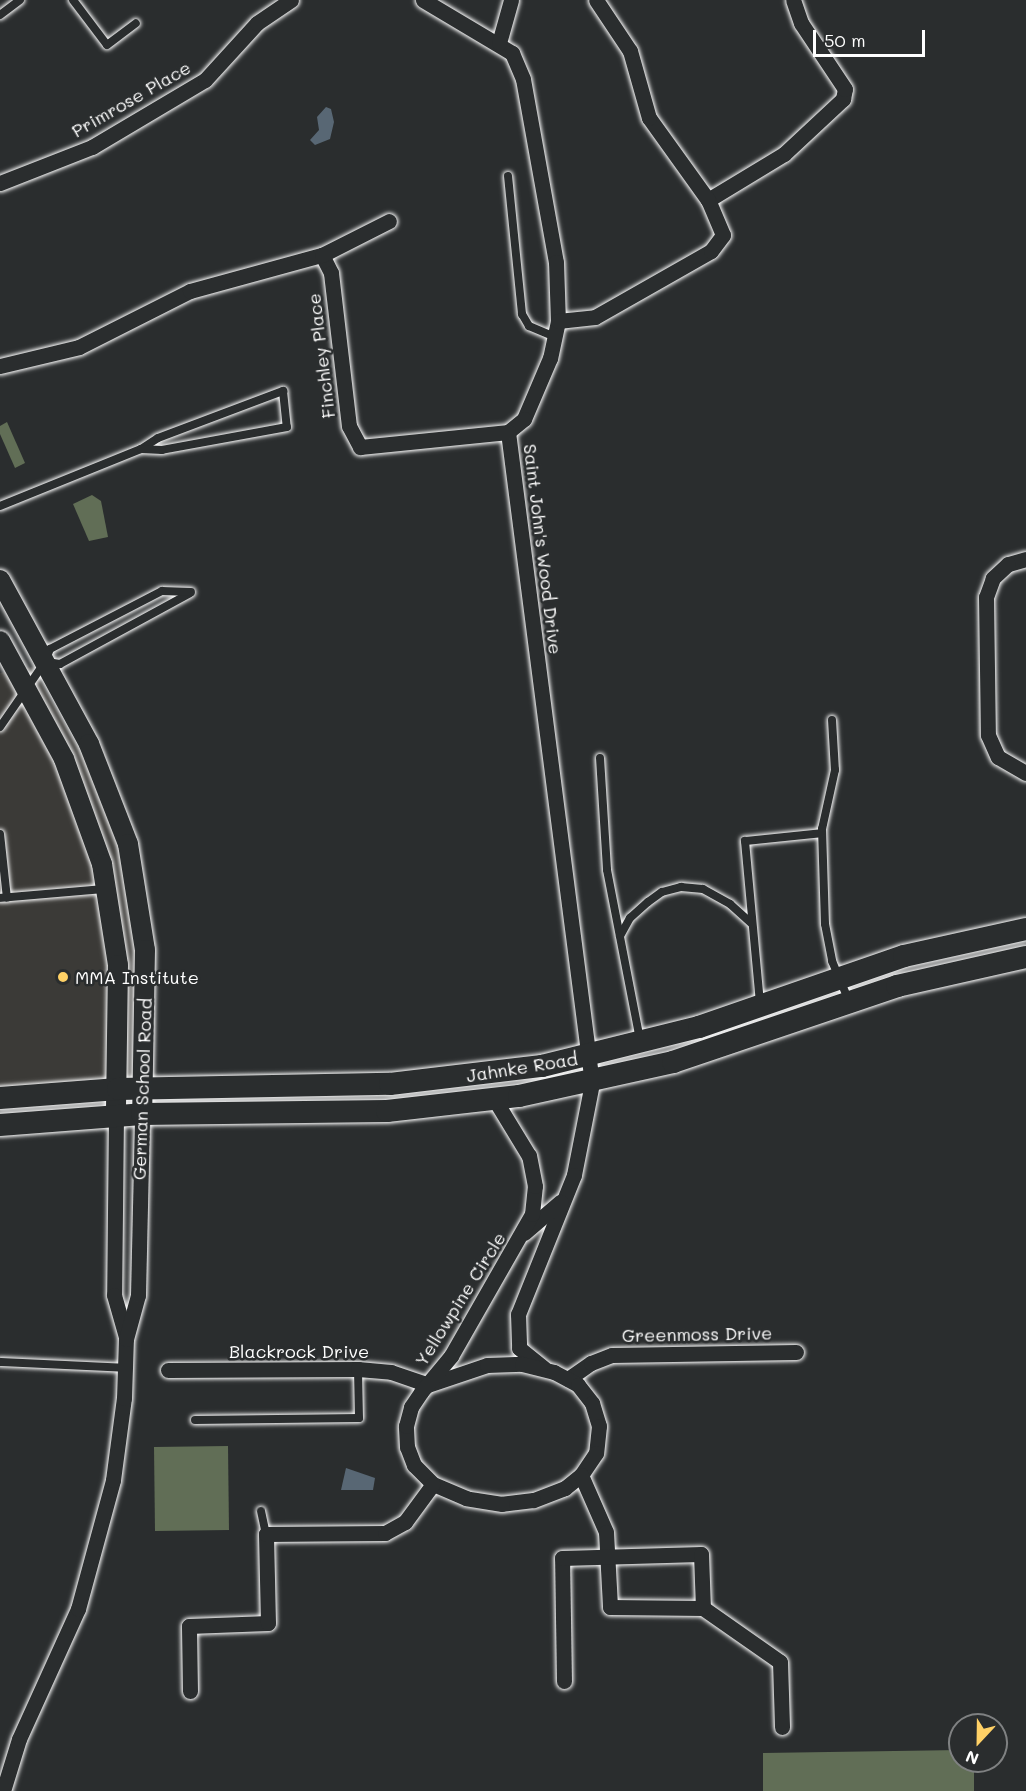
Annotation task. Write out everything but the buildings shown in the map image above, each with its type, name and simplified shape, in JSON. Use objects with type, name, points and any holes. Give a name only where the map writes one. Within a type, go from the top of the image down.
[{"type":"main road","name":"Jahnke Road","points":[[0,1098],[144,1088],[402,1083],[489,1074],[590,1056],[641,1044],[904,956],[1026,929]]},
{"type":"main road","name":"Jahnke Road","points":[[0,1125],[142,1114],[387,1111],[495,1100],[592,1083],[722,1047],[849,1002],[922,980],[1026,957]]},
{"type":"street","name":"Primrose Place","points":[[0,183],[92,147],[205,80],[257,23],[291,0]]},
{"type":"street","points":[[423,0],[499,43],[511,0]]},
{"type":"street","points":[[557,329],[595,318],[711,251],[723,235],[708,200],[649,118],[630,51],[597,0]]},
{"type":"street","points":[[708,200],[784,154],[843,99],[845,89],[801,23],[793,0]]},
{"type":"street","name":"Saint John's Wood Drive","points":[[499,43],[512,53],[523,79],[556,262],[557,329],[524,419],[508,432],[590,1056]]},
{"type":"street","points":[[0,366],[79,347],[190,291],[322,255],[389,221]]},
{"type":"street","name":"Finchley Place","points":[[322,255],[331,273],[349,426],[360,447],[508,432]]},
{"type":"street","points":[[1026,559],[1008,564],[993,578],[986,597],[988,735],[998,757],[1026,773]]},
{"type":"street","name":"German School Road","points":[[0,580],[107,784],[134,871],[145,950],[138,1295],[126,1340],[120,1438],[103,1527],[78,1609],[19,1739],[3,1791]]},
{"type":"street","name":"German School Road","points":[[0,641],[77,789],[108,889],[118,965],[114,1295],[126,1340]]},
{"type":"street","name":"Yellowpine Circle","points":[[495,1100],[514,1127],[532,1166],[534,1206],[524,1234],[451,1356],[411,1407],[405,1436],[414,1465],[433,1484],[466,1498],[512,1504],[555,1493],[581,1475],[596,1453],[599,1426],[585,1392],[568,1379],[544,1368],[519,1348],[516,1325],[523,1295],[568,1193],[578,1162],[592,1083],[590,1056]]},
{"type":"street","name":"Yellowpine Circle","points":[[524,1234],[545,1219],[568,1193]]},
{"type":"street","name":"Greenmoss Drive","points":[[568,1379],[591,1363],[612,1354],[796,1352]]},
{"type":"street","name":"Yellowpine Circle","points":[[428,1385],[487,1365],[544,1368]]},
{"type":"street","name":"Blackrock Drive","points":[[168,1370],[358,1369],[391,1372],[428,1385]]},
{"type":"street","points":[[581,1475],[604,1523],[609,1556],[610,1607],[703,1608],[780,1662],[782,1727]]},
{"type":"street","points":[[190,1691],[189,1626],[268,1623],[266,1534],[394,1531],[409,1518],[433,1484]]},
{"type":"street","points":[[564,1682],[562,1558],[701,1554],[703,1608]]},
{"type":"lane","points":[[0,15],[20,0]]},
{"type":"lane","points":[[73,0],[107,45],[136,22]]},
{"type":"lane","points":[[508,176],[522,314],[529,326],[557,329]]},
{"type":"lane","points":[[0,506],[141,449],[158,438],[284,391],[287,427],[162,450],[141,449]]},
{"type":"lane","points":[[0,727],[45,662],[50,649],[162,591],[191,592],[60,664],[45,662]]},
{"type":"lane","points":[[832,720],[835,770],[822,832],[827,941],[838,977],[849,1002]]},
{"type":"lane","points":[[600,758],[607,870],[641,1044]]},
{"type":"lane","points":[[760,1005],[745,841],[822,832]]},
{"type":"lane","points":[[0,834],[3,898],[108,889]]},
{"type":"lane","points":[[620,936],[630,918],[648,902],[662,892],[681,887],[703,889],[730,904],[751,923]]},
{"type":"lane","points":[[0,1362],[125,1368]]},
{"type":"lane","points":[[195,1420],[359,1418],[358,1369]]},
{"type":"lane","points":[[261,1511],[266,1534]]},
{"type":"shaded area","points":[[32,667],[121,822],[144,914],[148,1098],[0,1105],[0,673]]},
{"type":"green space","points":[[7,422],[25,463],[15,468],[0,434],[0,426]]},
{"type":"green space","points":[[92,495],[101,501],[108,537],[89,541],[73,504]]},
{"type":"green space","points":[[228,1446],[229,1530],[155,1531],[154,1447]]},
{"type":"green space","points":[[948,1750],[948,1773],[974,1773],[974,1791],[763,1791],[763,1753]]},
{"type":"water","points":[[326,107],[331,109],[334,122],[330,139],[315,145],[310,140],[319,130],[317,117]]},
{"type":"water","points":[[346,1468],[375,1478],[373,1490],[341,1490]]},
{"type":"place","name":"MMA Institute","points":[[63,977]]}]
